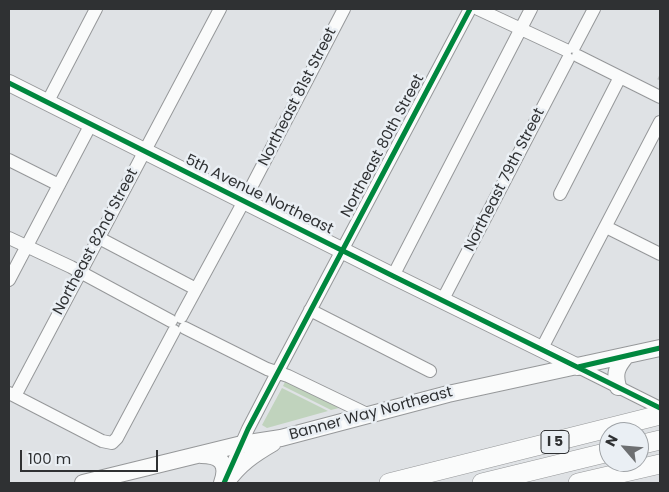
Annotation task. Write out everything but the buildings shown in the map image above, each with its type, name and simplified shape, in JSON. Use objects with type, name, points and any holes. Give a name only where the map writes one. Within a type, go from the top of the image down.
[{"type":"highway","name":"I 5","points":[[389,483],[660,415]]},
{"type":"highway","points":[[482,483],[599,454]]},
{"type":"highway","points":[[578,483],[660,464]]},
{"type":"main road","name":"5th Avenue Northeast","points":[[9,83],[442,301],[578,367]]},
{"type":"main road","points":[[529,376],[534,373],[538,365],[537,348]]},
{"type":"main road","name":"Banner Way Northeast","points":[[83,483],[242,444],[281,438],[367,414],[529,376],[660,348]]},
{"type":"main road","points":[[618,387],[616,372],[618,365],[626,356]]},
{"type":"main road","points":[[224,483],[255,452],[281,438]]},
{"type":"main road","points":[[201,455],[214,456],[223,464],[225,470],[224,483]]},
{"type":"street","points":[[47,103],[96,9]]},
{"type":"street","name":"Northeast 82nd Street","points":[[12,395],[99,238],[220,9]]},
{"type":"street","name":"Northeast 81st Street","points":[[12,395],[102,441],[112,443],[118,438],[344,9]]},
{"type":"street","name":"Northeast 80th Street","points":[[224,483],[277,373],[470,9]]},
{"type":"street","points":[[478,9],[660,98]]},
{"type":"street","points":[[393,276],[531,9]]},
{"type":"street","name":"Northeast 79th Street","points":[[442,301],[594,9]]},
{"type":"street","points":[[560,194],[620,77]]},
{"type":"street","points":[[537,348],[606,227],[660,122]]},
{"type":"street","points":[[9,280],[91,124]]},
{"type":"street","points":[[9,160],[59,185]]},
{"type":"street","points":[[606,227],[660,254]]},
{"type":"street","points":[[9,238],[80,272],[266,370],[346,403],[367,414]]},
{"type":"street","points":[[99,238],[196,289]]},
{"type":"street","points":[[310,310],[430,371]]},
{"type":"street","name":"5th Avenue Northeast","points":[[578,367],[660,408]]},
{"type":"path","points":[[660,76],[658,80],[660,82]]},
{"type":"green space","points":[[285,382],[339,408],[331,410],[283,386]]},
{"type":"green space","points":[[282,388],[328,411],[267,428],[262,425]]},
{"type":"cycle path","points":[[224,483],[248,429],[470,9]]},
{"type":"cycle path","points":[[9,83],[660,408]]},
{"type":"cycle path","points":[[578,367],[660,348]]}]
